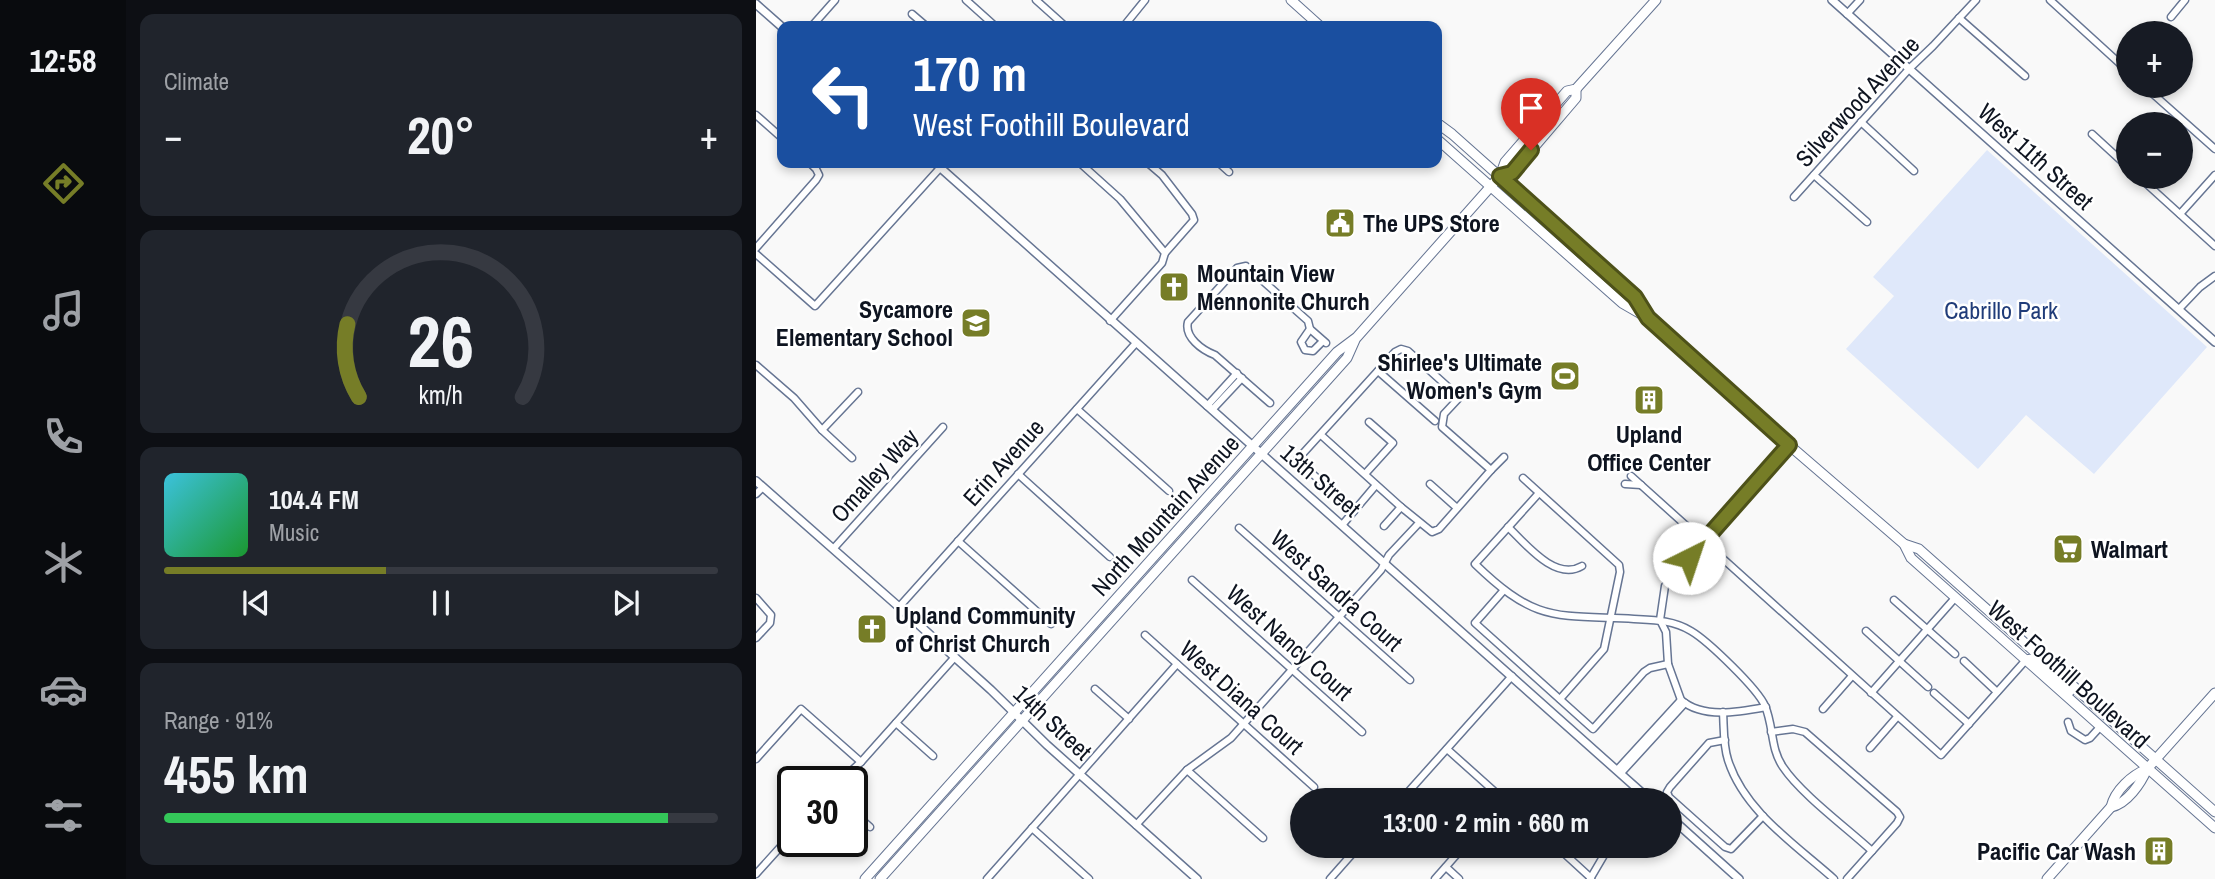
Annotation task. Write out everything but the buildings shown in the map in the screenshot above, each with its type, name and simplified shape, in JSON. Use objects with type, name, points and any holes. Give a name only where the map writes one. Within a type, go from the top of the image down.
[{"type":"main road","points":[[1291,0],[1314,21]]},
{"type":"main road","name":"North Mountain Avenue","points":[[865,879],[1336,352],[1357,337],[1500,176],[1505,162],[1567,91],[1576,89],[1656,0]]},
{"type":"main road","name":"West Foothill Boulevard","points":[[1442,127],[1635,297],[1648,318]]},
{"type":"main road","name":"West Foothill Boulevard","points":[[1442,144],[1622,303],[1648,318],[1904,544],[1914,561],[2215,828]]},
{"type":"main road","name":"North Mountain Avenue","points":[[880,879],[1347,358],[1357,337]]},
{"type":"main road","name":"West Foothill Boulevard","points":[[1904,544],[1919,549],[2215,812]]},
{"type":"main road","points":[[1914,561],[1923,563],[1940,578],[1945,580],[1951,577]]},
{"type":"main road","points":[[1992,631],[2004,635],[2028,654],[2035,652]]},
{"type":"main road","points":[[2025,661],[2032,659],[2071,691],[2085,696]]},
{"type":"main road","points":[[2047,879],[2111,807],[2123,802],[2143,779],[2147,769],[2215,694]]},
{"type":"street","points":[[816,21],[835,0]]},
{"type":"street","points":[[966,0],[989,21]]},
{"type":"street","points":[[1036,0],[1059,21]]},
{"type":"street","points":[[1128,21],[1145,0]]},
{"type":"street","name":"West 11th Street","points":[[1832,0],[2215,342]]},
{"type":"street","points":[[1847,14],[1860,0]]},
{"type":"street","name":"Silverwood Avenue","points":[[1794,197],[1909,69],[1976,0]]},
{"type":"street","points":[[2050,0],[2116,60]]},
{"type":"street","points":[[2171,17],[2185,0]]},
{"type":"street","points":[[756,4],[777,23]]},
{"type":"street","points":[[912,14],[920,21]]},
{"type":"street","points":[[1959,18],[2025,76]]},
{"type":"street","points":[[2158,98],[2215,149]]},
{"type":"street","points":[[757,117],[777,134]]},
{"type":"street","points":[[1861,122],[1914,171]]},
{"type":"street","points":[[2092,135],[2116,156]]},
{"type":"street","points":[[756,248],[819,175],[816,168]]},
{"type":"street","points":[[756,254],[815,306],[934,168]]},
{"type":"street","name":"13th Street","points":[[940,168],[1637,788]]},
{"type":"street","points":[[1086,168],[1121,199],[1165,253]]},
{"type":"street","points":[[1110,321],[1162,263],[1165,253],[1194,220],[1162,175],[1154,168]]},
{"type":"street","points":[[1225,168],[1229,172]]},
{"type":"street","points":[[1814,174],[1867,222]]},
{"type":"street","points":[[2180,214],[2215,175]]},
{"type":"street","points":[[2152,189],[2215,246]]},
{"type":"street","points":[[1270,402],[1188,334],[1188,323],[1237,268],[1246,266],[1308,321],[1310,329],[1324,342],[1314,351],[1305,350],[1301,342],[1310,329]]},
{"type":"street","points":[[2179,309],[2200,286],[2215,276]]},
{"type":"street","name":"Erin Avenue","points":[[899,607],[1136,343]]},
{"type":"street","points":[[1354,511],[1297,460],[1395,352],[1401,349],[1408,351],[1457,395],[1458,399],[1444,414],[1442,427],[1491,470]]},
{"type":"street","points":[[756,365],[794,398],[822,430],[852,458]]},
{"type":"street","points":[[1378,371],[1435,421]]},
{"type":"street","points":[[1209,408],[1239,376]]},
{"type":"street","points":[[822,430],[858,392]]},
{"type":"street","points":[[1077,409],[1169,491]]},
{"type":"street","points":[[1365,474],[1394,443],[1369,422]]},
{"type":"street","name":"Omalley Way","points":[[834,548],[943,427]]},
{"type":"street","points":[[1321,435],[1432,532],[1439,529],[1504,457]]},
{"type":"street","points":[[1766,707],[1710,712],[1683,701],[1668,664],[1666,632],[1660,620],[1665,586],[1789,445]]},
{"type":"street","points":[[1018,474],[1110,557]]},
{"type":"street","points":[[1631,476],[1941,755],[2025,661]]},
{"type":"street","points":[[1523,478],[1619,565],[1612,618],[1604,649],[1560,699]]},
{"type":"street","points":[[756,494],[759,484]]},
{"type":"street","name":"14th Street","points":[[759,484],[834,548],[1197,879]]},
{"type":"street","points":[[1430,484],[1457,508]]},
{"type":"street","points":[[1625,484],[1643,486]]},
{"type":"street","points":[[1343,524],[1376,485]]},
{"type":"street","points":[[1539,493],[1475,564],[1519,602],[1552,615],[1660,620],[1692,631],[1748,682],[1766,707],[1777,758],[1793,780],[1872,851]]},
{"type":"street","points":[[1384,526],[1401,507]]},
{"type":"street","points":[[1136,825],[1186,770],[1231,738],[1381,570],[1419,523]]},
{"type":"street","points":[[1508,527],[1550,565],[1570,570],[1582,566]]},
{"type":"street","name":"West Sandra Court","points":[[1239,528],[1410,680]]},
{"type":"street","points":[[958,541],[1051,624]]},
{"type":"street","name":"West Nancy Court","points":[[1192,580],[1362,732]]},
{"type":"street","points":[[1504,590],[1475,623],[1593,729],[1644,672],[1668,664]]},
{"type":"street","points":[[756,598],[771,615],[770,622],[756,638]]},
{"type":"street","points":[[1871,693],[1955,598]]},
{"type":"street","points":[[1894,600],[1955,654]]},
{"type":"street","points":[[1866,631],[1928,687]]},
{"type":"street","name":"West Diana Court","points":[[1145,635],[1314,787]]},
{"type":"street","points":[[857,766],[954,658]]},
{"type":"street","points":[[1964,661],[1997,692]]},
{"type":"street","points":[[987,879],[1177,664]]},
{"type":"street","points":[[1412,788],[1512,676]]},
{"type":"street","points":[[1823,709],[1852,676]]},
{"type":"street","points":[[1095,689],[1129,719]]},
{"type":"street","points":[[1934,693],[1969,724]]},
{"type":"street","points":[[1619,771],[1683,701]]},
{"type":"street","points":[[756,759],[801,709],[861,762]]},
{"type":"street","points":[[1723,712],[1727,758],[1735,778],[1763,816],[1834,879]]},
{"type":"street","points":[[1870,748],[1897,717]]},
{"type":"street","points":[[2068,722],[2071,731],[2085,740],[2100,727]]},
{"type":"street","points":[[896,723],[933,756]]},
{"type":"street","points":[[1771,732],[1793,729],[1805,732],[1897,811],[1897,824],[1847,879]]},
{"type":"street","points":[[1725,740],[1709,743],[1670,787],[1667,792],[1669,797],[1725,847],[1731,849],[1763,816]]},
{"type":"street","points":[[1447,748],[1491,788]]},
{"type":"street","points":[[1186,770],[1263,838]]},
{"type":"street","points":[[1032,828],[1089,879]]},
{"type":"street","points":[[1682,828],[1739,879]]},
{"type":"street","points":[[756,874],[777,851]]},
{"type":"street","points":[[1330,879],[1349,858]]},
{"type":"street","points":[[1435,879],[1454,858]]},
{"type":"street","points":[[1569,858],[1590,878],[1602,858]]},
{"type":"street","points":[[1446,867],[1459,879]]},
{"type":"green space","name":"Cabrillo Park","points":[[1987,150],[2207,347],[2094,474],[2026,415],[1978,469],[1846,349],[1894,296],[1873,277]]},
{"type":"place","name":"The UPS Store","points":[[1340,223]]},
{"type":"place","name":"Mountain View Mennonite Church","points":[[1174,287]]},
{"type":"place","name":"Sycamore Elementary School","points":[[976,323]]},
{"type":"place","name":"Shirlee's Ultimate Women's Gym","points":[[1565,376]]},
{"type":"place","name":"Upland Office Center","points":[[1649,400]]},
{"type":"place","name":"Walmart","points":[[2068,549]]},
{"type":"place","name":"Upland Community of Christ Church","points":[[872,629]]},
{"type":"place","name":"Pacific Car Wash","points":[[2159,851]]},
{"type":"route","points":[[1531,150],[1512,173],[1500,176],[1635,297],[1648,318],[1789,445],[1689,558]]}]
